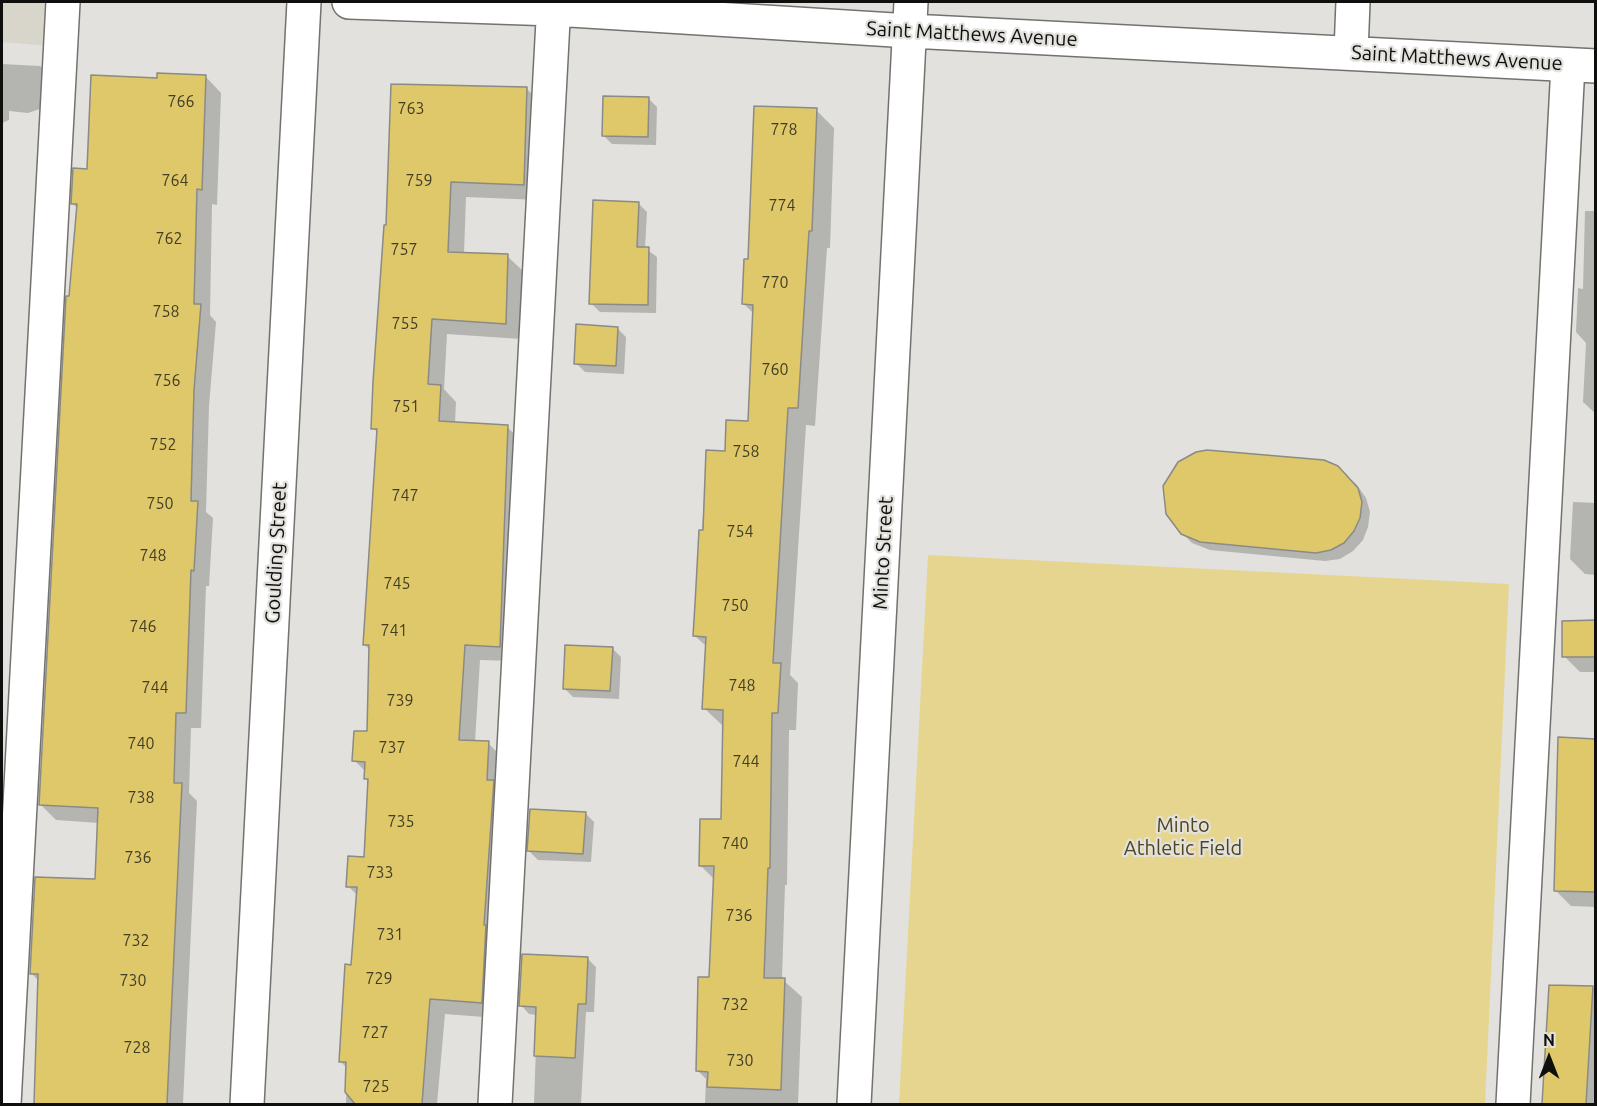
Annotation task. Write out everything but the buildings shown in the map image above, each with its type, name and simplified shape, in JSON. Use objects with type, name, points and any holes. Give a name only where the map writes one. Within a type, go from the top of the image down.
[{"type":"street","points":[[4,1104],[63,2]]},
{"type":"street","name":"Goulding Street","points":[[247,1104],[304,2]]},
{"type":"street","name":"Saint Matthews Avenue","points":[[349,2],[554,5],[911,16],[1351,52],[1582,65]]},
{"type":"street","points":[[1351,52],[1353,2]]},
{"type":"street","points":[[495,1104],[554,5]]},
{"type":"street","name":"Minto Street","points":[[854,1104],[911,16]]},
{"type":"street","points":[[1513,1104],[1582,65]]},
{"type":"shaded area","points":[[2,2],[61,2],[59,47],[2,42]]},
{"type":"green space","name":"Minto Athletic Field","points":[[928,555],[1509,584],[1485,1104],[899,1104]]}]
